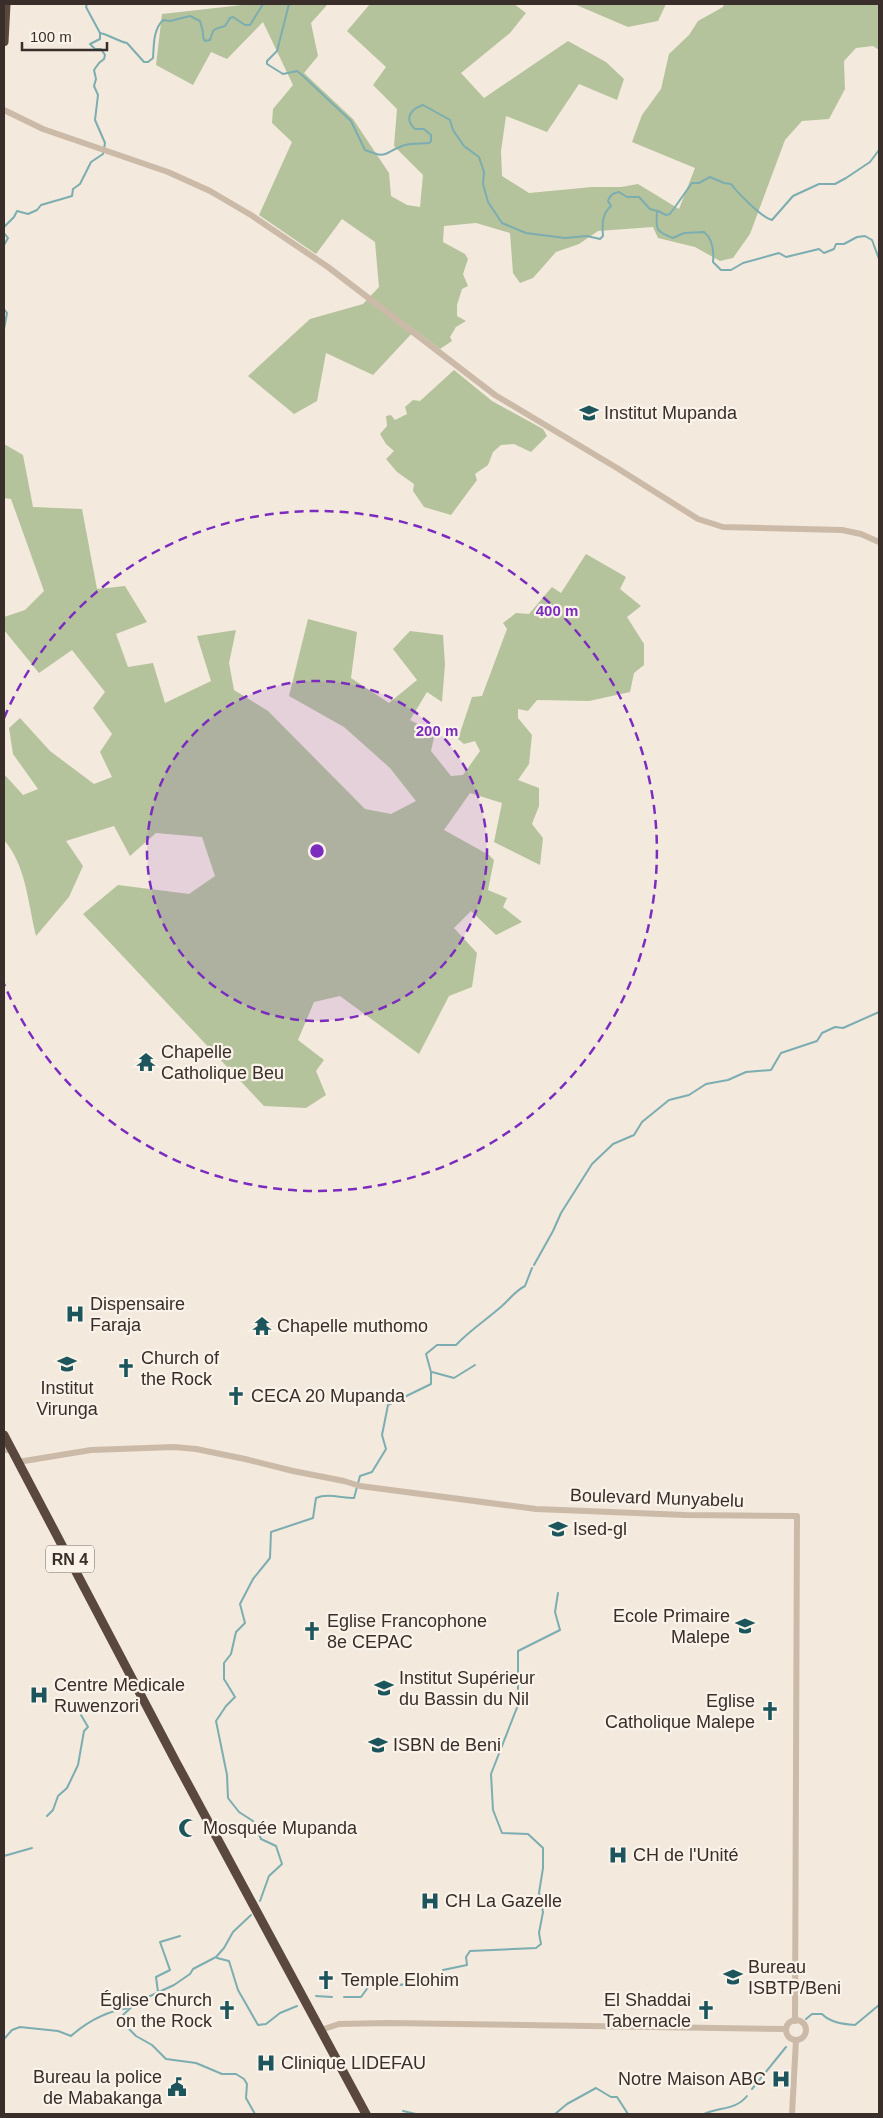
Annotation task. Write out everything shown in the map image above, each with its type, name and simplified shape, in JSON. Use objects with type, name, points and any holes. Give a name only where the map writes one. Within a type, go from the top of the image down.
[{"type":"highway","points":[[4,42],[6,4]]},
{"type":"highway","name":"RN 4","points":[[4,1435],[8,1450],[18,1462],[176,1762],[366,2114]]},
{"type":"street","points":[[4,110],[43,129],[103,148],[168,172],[210,191],[251,215],[328,267],[495,395],[698,519],[723,527],[842,530],[861,534],[879,542]]},
{"type":"street","name":"Boulevard Munyabelu","points":[[18,1462],[91,1450],[174,1447],[196,1449],[245,1459],[357,1485],[536,1509],[685,1515],[797,1516],[795,2021]]},
{"type":"street","points":[[795,2021],[804,2025],[805,2032],[804,2036],[796,2040],[788,2037],[786,2029],[789,2023],[795,2021]]},
{"type":"street","points":[[321,2030],[339,2024],[388,2023],[490,2023],[786,2029]]},
{"type":"street","points":[[792,2114],[796,2040]]},
{"type":"green space","points":[[251,4],[328,4],[311,23],[318,56],[304,73],[353,119],[389,173],[391,196],[407,205],[420,207],[423,175],[394,146],[397,109],[373,85],[386,67],[347,31],[370,4],[514,4],[526,13],[510,33],[461,73],[484,98],[568,41],[606,62],[624,79],[617,100],[579,84],[547,132],[506,116],[501,151],[502,176],[529,193],[592,187],[621,187],[638,184],[679,209],[695,168],[632,142],[642,115],[661,89],[669,54],[689,35],[698,21],[723,7],[724,4],[879,4],[879,50],[873,46],[856,48],[844,61],[845,89],[829,119],[802,121],[785,140],[750,234],[733,258],[720,261],[695,247],[658,238],[653,227],[598,231],[579,244],[556,252],[533,278],[520,283],[513,273],[510,233],[476,223],[444,226],[443,242],[465,254],[468,259],[463,274],[468,286],[462,289],[457,305],[457,316],[466,321],[456,327],[450,337],[452,341],[440,349],[415,330],[373,375],[326,353],[317,401],[294,414],[248,376],[310,319],[363,304],[379,287],[375,242],[342,219],[316,254],[259,215],[292,142],[272,123],[273,109],[293,85],[263,22],[227,59],[211,52],[193,85],[156,65],[162,14]]},
{"type":"green space","points":[[574,4],[666,4],[658,21],[628,27]]},
{"type":"green space","points":[[454,370],[492,401],[543,429],[547,436],[531,452],[514,444],[501,445],[493,452],[488,465],[475,474],[477,480],[451,515],[424,507],[413,491],[414,484],[397,472],[386,459],[394,451],[386,444],[380,434],[387,426],[386,416],[391,415],[395,420],[407,414],[405,407],[413,400],[420,401]]},
{"type":"green space","points":[[4,444],[23,455],[33,507],[82,509],[97,589],[125,586],[147,622],[116,634],[128,667],[153,663],[165,703],[211,681],[197,636],[236,630],[229,663],[234,690],[268,711],[365,809],[391,814],[416,801],[390,768],[344,727],[289,696],[308,619],[357,632],[351,678],[389,703],[417,680],[393,649],[410,631],[443,635],[445,664],[442,702],[427,692],[410,720],[435,733],[431,751],[451,776],[463,775],[480,751],[475,741],[464,744],[458,739],[472,697],[482,696],[507,629],[503,623],[516,613],[529,614],[552,587],[561,593],[586,554],[626,577],[620,589],[641,606],[627,617],[644,644],[644,665],[634,673],[630,692],[589,701],[537,700],[528,711],[518,709],[518,718],[532,735],[529,764],[518,780],[539,788],[539,806],[532,824],[543,838],[540,865],[494,842],[502,803],[470,793],[444,830],[489,855],[494,860],[488,890],[507,898],[503,907],[522,922],[496,935],[471,911],[454,928],[477,953],[472,987],[449,996],[419,1054],[340,996],[314,1002],[298,1040],[324,1060],[316,1071],[326,1095],[306,1108],[264,1106],[83,914],[118,885],[189,894],[215,876],[202,837],[156,833],[130,856],[114,826],[66,841],[83,866],[69,897],[36,936],[22,873],[4,840],[4,774],[23,795],[38,789],[13,754],[9,728],[20,718],[50,751],[94,784],[112,777],[100,752],[112,734],[93,708],[105,692],[72,650],[39,673],[4,630],[4,617],[25,610],[44,591],[11,499],[4,498]]},
{"type":"waterway","points":[[4,227],[17,211],[28,214],[37,210],[41,205],[72,196],[73,189],[80,184],[91,162],[103,154],[105,143],[95,120],[98,95],[94,86],[96,79],[94,70],[104,59],[105,55],[101,49],[95,49],[90,44],[100,39],[100,33],[86,7],[87,4]]},
{"type":"waterway","points":[[100,33],[127,43],[144,62],[148,62],[153,58],[157,28],[163,20],[170,21],[190,16],[200,21],[205,41],[210,40],[214,30],[225,26],[230,18],[233,17],[245,25],[250,25],[263,4]]},
{"type":"waterway","points":[[289,4],[277,51],[267,61],[267,64],[283,74],[297,71],[301,74],[351,121],[365,150],[372,153],[382,155],[405,145],[429,143],[431,135],[424,129],[415,129],[410,122],[410,115],[418,107],[423,105],[450,120],[453,130],[464,146],[479,157],[484,172],[483,184],[488,202],[502,223],[526,233],[565,238],[587,236],[600,239],[603,236],[604,216],[611,206],[608,201],[612,195],[619,192],[627,197],[639,197],[650,209],[657,211],[658,229],[667,236],[673,238],[684,233],[704,232],[712,245],[713,262],[721,270],[731,270],[743,263],[779,253],[786,257],[819,249],[824,253],[834,249],[836,244],[844,244],[857,237],[865,236],[872,240],[879,259]]},
{"type":"waterway","points":[[658,211],[666,215],[670,214],[692,183],[699,183],[710,177],[731,184],[756,210],[772,220],[793,196],[819,184],[835,184],[870,162],[879,150]]},
{"type":"waterway","points":[[4,233],[8,238],[4,245]]},
{"type":"waterway","points":[[4,309],[7,313],[4,329]]},
{"type":"waterway","points":[[534,1265],[561,1213],[592,1164],[613,1144],[634,1135],[642,1122],[669,1100],[689,1095],[706,1084],[728,1080],[746,1072],[771,1070],[781,1053],[817,1041],[822,1033],[835,1027],[843,1028],[879,1012]]},
{"type":"waterway","points":[[260,1901],[269,1876],[282,1864],[276,1846],[261,1839],[253,1821],[239,1812],[228,1798],[227,1775],[216,1721],[235,1697],[224,1679],[224,1663],[231,1654],[236,1632],[245,1623],[240,1604],[253,1579],[270,1558],[271,1532],[313,1518],[316,1498],[330,1496],[354,1498],[360,1476],[372,1472],[386,1449],[382,1435],[388,1405],[431,1384],[431,1372],[426,1354],[437,1345],[456,1345],[525,1286],[532,1268]]},
{"type":"waterway","points":[[432,1372],[454,1378],[475,1365]]},
{"type":"waterway","points":[[344,1997],[361,1997],[369,1986],[416,1983],[443,1976],[443,1970],[467,1965],[466,1957],[470,1951],[536,1948],[541,1944],[539,1933],[543,1912],[539,1893],[543,1868],[543,1848],[528,1834],[502,1833],[493,1810],[491,1774],[518,1705],[518,1651],[560,1630],[555,1612],[558,1593]]},
{"type":"waterway","points":[[47,1816],[53,1810],[58,1796],[67,1788],[78,1765],[84,1731],[88,1727],[81,1715]]},
{"type":"waterway","points":[[4,1856],[32,1848]]},
{"type":"waterway","points":[[251,1915],[233,1932],[224,1948],[216,1957],[193,1969],[190,1974],[174,1985],[137,2002],[123,2015],[123,2023],[136,2036],[152,2045],[166,2059],[196,2063],[222,2074],[236,2074],[244,2079],[247,2084],[246,2098],[255,2114]]},
{"type":"waterway","points":[[158,1992],[156,1977],[170,1970],[160,1942],[180,1936]]},
{"type":"waterway","points":[[217,1958],[229,1961],[238,1990],[258,2025],[266,2024],[280,2013],[297,2006]]},
{"type":"waterway","points":[[316,1996],[332,1997]]},
{"type":"waterway","points":[[806,2019],[812,2014],[822,2014],[833,2021],[855,2025],[879,2005]]},
{"type":"waterway","points":[[4,2039],[12,2030],[20,2027],[58,2031],[71,2036],[98,2017],[129,2008]]},
{"type":"waterway","points":[[752,2089],[786,2047]]},
{"type":"waterway","points":[[555,2114],[567,2104],[596,2088],[611,2097],[617,2097],[628,2114]]},
{"type":"waterway","points":[[704,2114],[738,2104],[747,2096]]},
{"type":"waterway","points":[[403,2111],[416,2114]]},
{"type":"place","name":"Institut Mupanda","points":[[589,413]]},
{"type":"place","name":"Chapelle Catholique Beu","points":[[146,1062]]},
{"type":"place","name":"Dispensaire Faraja","points":[[75,1314]]},
{"type":"place","name":"Chapelle muthomo","points":[[262,1326]]},
{"type":"place","name":"Institut Virunga","points":[[67,1364]]},
{"type":"place","name":"Church of the Rock","points":[[126,1368]]},
{"type":"place","name":"CECA 20 Mupanda","points":[[236,1396]]},
{"type":"place","name":"Ised-gl","points":[[558,1529]]},
{"type":"place","name":"Ecole Primaire Malepe","points":[[745,1626]]},
{"type":"place","name":"Eglise Francophone 8e CEPAC","points":[[312,1631]]},
{"type":"place","name":"Institut Supérieur du Bassin du Nil","points":[[384,1688]]},
{"type":"place","name":"Centre Medicale Ruwenzori","points":[[39,1695]]},
{"type":"place","name":"Eglise Catholique Malepe","points":[[770,1711]]},
{"type":"place","name":"ISBN de Beni","points":[[378,1745]]},
{"type":"place","name":"Mosquée Mupanda","points":[[188,1828]]},
{"type":"place","name":"CH de l'Unité","points":[[618,1855]]},
{"type":"place","name":"CH La Gazelle","points":[[430,1901]]},
{"type":"place","name":"Bureau ISBTP/Beni","points":[[733,1977]]},
{"type":"place","name":"Temple Elohim","points":[[326,1980]]},
{"type":"place","name":"Église Church on the Rock","points":[[227,2010]]},
{"type":"place","name":"El Shaddai Tabernacle","points":[[706,2010]]},
{"type":"place","name":"Clinique LIDEFAU","points":[[266,2063]]},
{"type":"place","name":"Notre Maison ABC","points":[[781,2079]]},
{"type":"place","name":"Bureau la police de Mabakanga","points":[[177,2087]]}]
